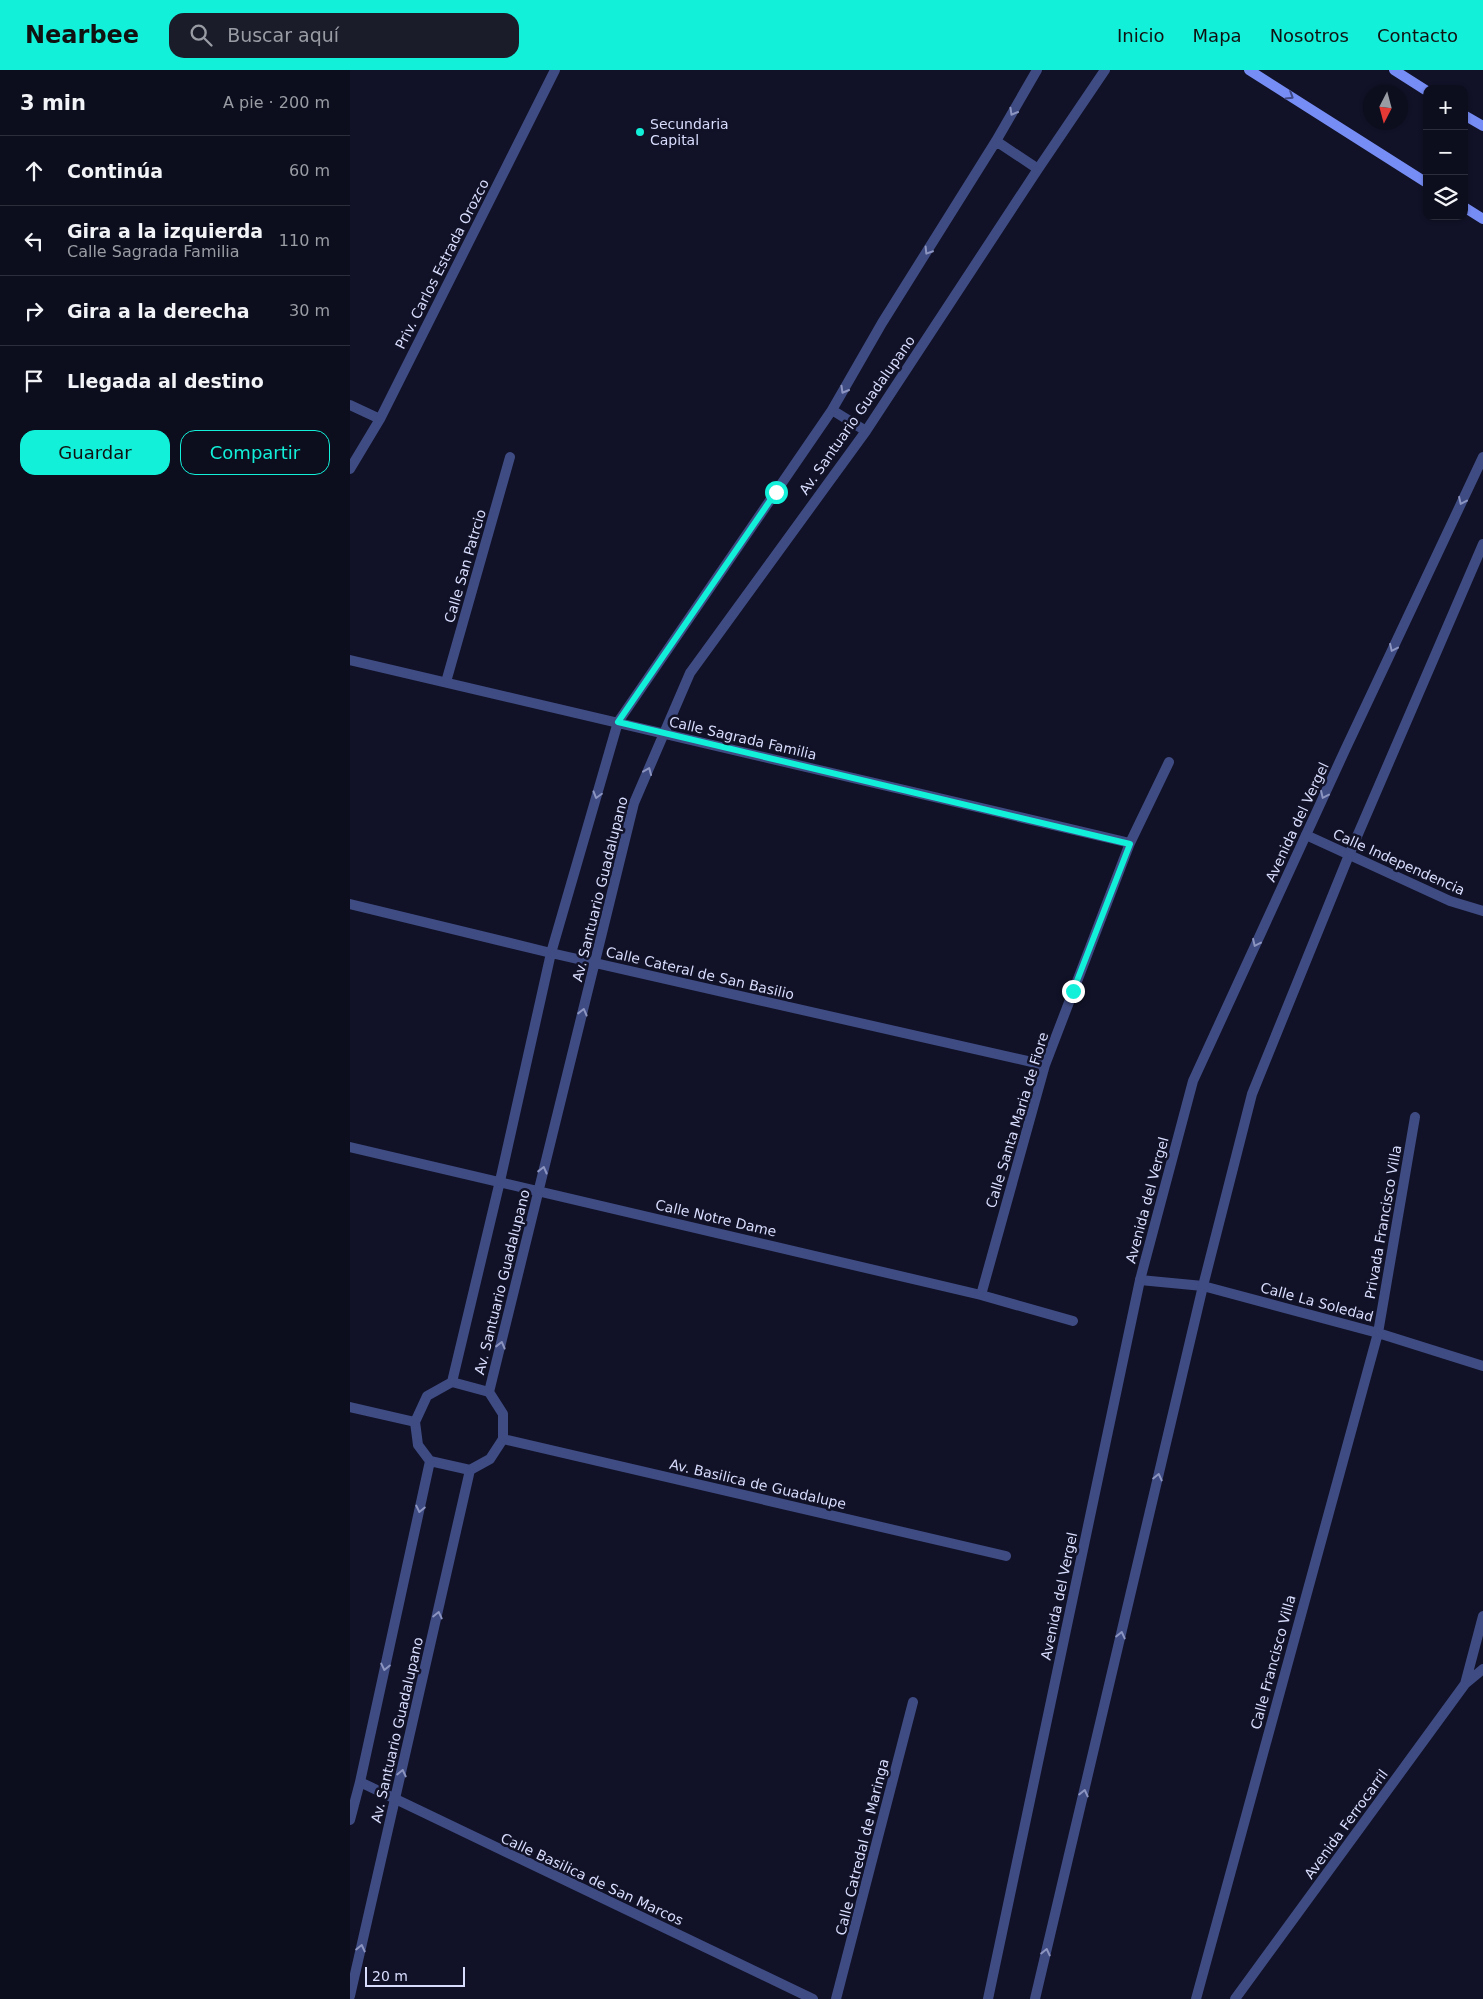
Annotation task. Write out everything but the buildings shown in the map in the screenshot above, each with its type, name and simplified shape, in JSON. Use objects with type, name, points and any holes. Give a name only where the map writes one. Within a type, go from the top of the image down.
[{"type":"main road","points":[[1249,70],[1423,180]]},
{"type":"main road","points":[[1394,70],[1423,88]]},
{"type":"main road","points":[[1468,117],[1483,126]]},
{"type":"main road","points":[[1468,210],[1483,219]]},
{"type":"street","name":"Priv. Carlos Estrada Orozco","points":[[350,469],[380,419],[555,70]]},
{"type":"street","name":"Av. Santuario Guadalupano","points":[[452,1382],[500,1182],[551,953],[618,722],[832,410],[882,323],[996,141],[1037,70]]},
{"type":"street","name":"Av. Santuario Guadalupano","points":[[489,1392],[634,803],[690,673],[866,431],[1105,70]]},
{"type":"street","points":[[996,141],[1038,169]]},
{"type":"street","points":[[350,405],[380,419]]},
{"type":"street","points":[[832,410],[866,431]]},
{"type":"street","name":"Calle San Patrcio","points":[[446,682],[510,457]]},
{"type":"street","name":"Avenida del Vergel","points":[[988,1999],[1140,1280],[1193,1081],[1483,457]]},
{"type":"street","points":[[1035,1999],[1204,1286],[1252,1094],[1349,855],[1483,544]]},
{"type":"street","name":"Calle Sagrada Familia","points":[[350,660],[1130,844]]},
{"type":"street","name":"Calle Santa Maria de Fiore","points":[[981,1294],[1044,1065],[1130,844],[1168,762]]},
{"type":"street","name":"Calle Independencia","points":[[1306,835],[1450,901],[1483,911]]},
{"type":"street","name":"Calle Cateral de San Basilio","points":[[350,904],[551,953],[1044,1065]]},
{"type":"street","name":"Privada Francisco Villa","points":[[1378,1333],[1415,1116]]},
{"type":"street","name":"Calle Notre Dame","points":[[350,1147],[981,1294],[1073,1321]]},
{"type":"street","name":"Calle La Soledad","points":[[1140,1280],[1204,1286],[1378,1333],[1483,1366]]},
{"type":"street","name":"Calle Francisco Villa","points":[[1196,1999],[1378,1333]]},
{"type":"street","points":[[452,1382],[489,1392],[503,1414],[503,1439],[490,1460],[470,1470],[430,1461],[418,1445],[415,1422],[427,1396],[452,1382]]},
{"type":"street","points":[[350,1406],[415,1422]]},
{"type":"street","name":"Av. Basilica de Guadalupe","points":[[503,1439],[1006,1556]]},
{"type":"street","name":"Av. Santuario Guadalupano","points":[[350,1820],[430,1461]]},
{"type":"street","name":"Av. Santuario Guadalupano","points":[[350,1996],[470,1470]]},
{"type":"street","points":[[1465,1684],[1483,1616]]},
{"type":"street","name":"Avenida Ferrocarril","points":[[1235,1999],[1465,1684],[1483,1668]]},
{"type":"street","name":"Calle Catredal de Maringa","points":[[836,1999],[913,1702]]},
{"type":"street","name":"Calle Basilica de San Marcos","points":[[360,1782],[813,1999]]},
{"type":"place","name":"Secundaria Capital","points":[[640,132]]},
{"type":"route","points":[[776,492],[618,722],[1130,844],[1073,991]]}]
